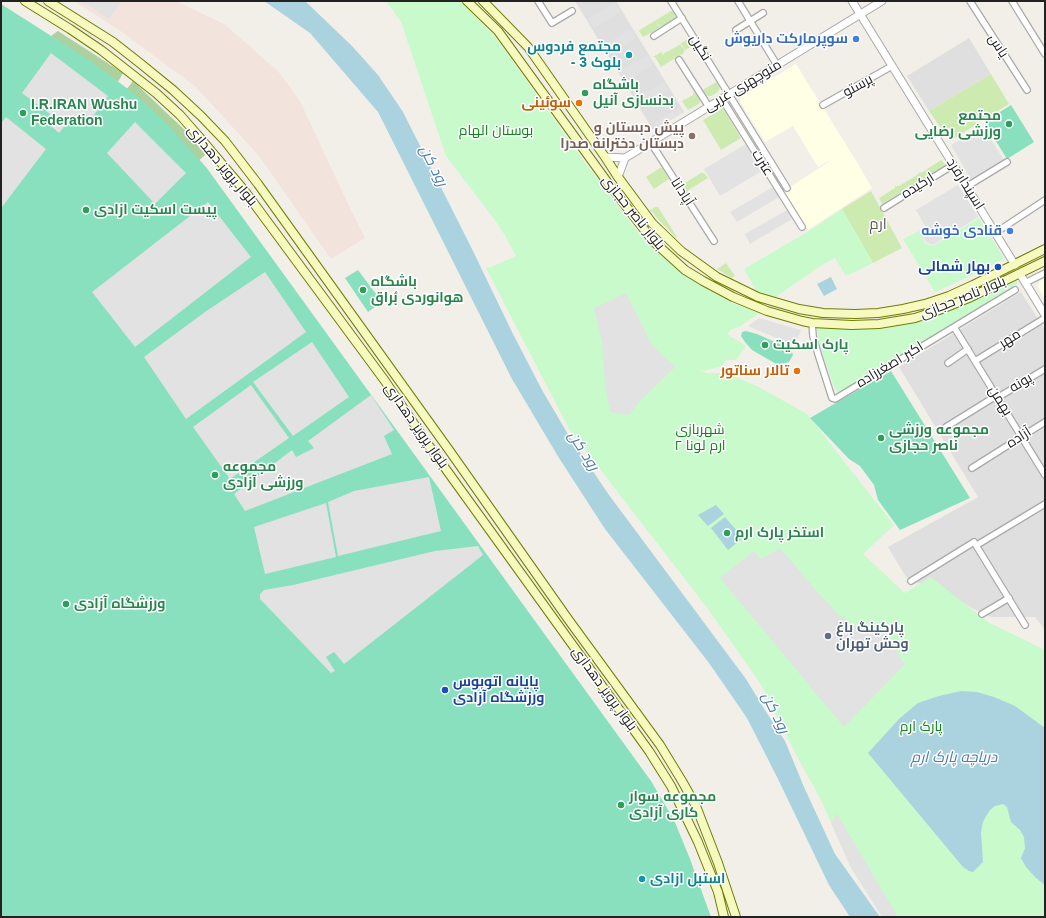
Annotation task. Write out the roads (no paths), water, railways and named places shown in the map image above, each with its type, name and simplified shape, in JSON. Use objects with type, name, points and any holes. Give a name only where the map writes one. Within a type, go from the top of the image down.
[{"type":"main road","name":"بلوار پرویز دهداری","points":[[25,1],[101,50],[156,93],[180,115],[202,139],[244,190],[380,374],[427,443],[649,751],[671,786],[698,842],[713,879],[724,916]]},
{"type":"main road","name":"بلوار پرویز دهداری","points":[[48,1],[113,42],[174,90],[201,116],[258,184],[568,619],[660,745],[696,806],[718,863],[736,917]]},
{"type":"main road","name":"بلوار ناصر حجازی","points":[[467,1],[498,31],[608,183],[653,241],[685,270],[702,281],[733,297],[767,311],[802,321],[812,323],[868,325],[915,318],[958,303],[1045,261]]},
{"type":"main road","name":"بلوار ناصر حجازی","points":[[483,1],[528,47],[618,177],[652,223],[671,243],[717,278],[758,297],[799,309],[823,313],[878,313],[903,309],[949,296],[1045,249]]},
{"type":"street","points":[[538,1],[552,23],[572,11]]},
{"type":"street","name":"نگین","points":[[671,1],[787,188]]},
{"type":"street","points":[[738,1],[777,66]]},
{"type":"street","name":"اسپندارفرد","points":[[852,1],[1014,265]]},
{"type":"street","name":"منوچهری غربی","points":[[625,158],[882,1]]},
{"type":"street","name":"یاس","points":[[970,1],[1027,90]]},
{"type":"street","points":[[1012,1],[1045,54]]},
{"type":"street","points":[[736,30],[763,13]]},
{"type":"street","points":[[654,36],[682,18]]},
{"type":"street","points":[[679,60],[710,107]]},
{"type":"street","name":"پرستو","points":[[824,105],[892,66]]},
{"type":"street","name":"عترت","points":[[722,99],[802,227]]},
{"type":"street","name":"آپادانا","points":[[651,142],[714,241]]},
{"type":"street","points":[[605,157],[625,158],[618,177]]},
{"type":"street","points":[[966,187],[1007,162]]},
{"type":"street","name":"ارکیده","points":[[884,208],[953,165]]},
{"type":"street","points":[[995,233],[1045,200]]},
{"type":"street","points":[[1025,283],[1045,273]]},
{"type":"street","points":[[1020,274],[1045,315]]},
{"type":"street","name":"اکبر اصغرزاده","points":[[812,323],[813,336],[818,354],[832,398],[834,399],[1015,290]]},
{"type":"street","name":"مهر","points":[[975,361],[1045,318]]},
{"type":"street","name":"بهمن","points":[[954,327],[1045,476]]},
{"type":"street","points":[[948,362],[968,349]]},
{"type":"street","name":"پونه","points":[[946,427],[1045,369]]},
{"type":"street","name":"آزاده","points":[[972,468],[1045,422]]},
{"type":"street","points":[[911,581],[1045,504]]},
{"type":"street","points":[[976,543],[1025,625]]},
{"type":"street","points":[[982,614],[1009,598]]},
{"type":"water","points":[[264,1],[305,1],[352,46],[378,75],[403,112],[513,334],[542,390],[569,436],[609,495],[746,679],[785,741],[804,787],[835,854],[880,917],[850,917],[829,885],[747,718],[709,663],[605,529],[559,458],[512,379],[378,112],[310,33]]},
{"type":"water","points":[[831,277],[837,289],[824,296],[817,284]]},
{"type":"water","points":[[716,505],[724,514],[708,526],[698,515]]},
{"type":"water","name":"استخر پارک ارم","points":[[725,517],[743,538],[728,550],[711,528]]},
{"type":"water","name":"دریاچه پارک ارم","points":[[961,691],[977,692],[1015,706],[1045,728],[1045,885],[1026,867],[1021,858],[1025,848],[1024,837],[1020,830],[1011,822],[1007,807],[1003,804],[995,806],[986,816],[981,832],[983,862],[973,872],[969,871],[963,867],[868,753],[900,718],[918,703]]},
{"type":"place","name":"سوپرمارکت داریوش","points":[[856,39]]},
{"type":"place","name":"مجتمع فردوس - بلوک 3","points":[[629,55]]},
{"type":"place","name":"باشگاه بدنسازی آنیل","points":[[585,93]]},
{"type":"place","name":"سوئینی","points":[[579,103]]},
{"type":"place","name":"I.R.IRAN Wushu Federation","points":[[23,113]]},
{"type":"place","name":"مجتمع ورزشی رضایی","points":[[1009,124]]},
{"type":"place","name":"پیش دبستان و دبستان دخترانه صدرا","points":[[692,136]]},
{"type":"place","name":"پیست اسکیت ازادی","points":[[86,210]]},
{"type":"place","name":"قنادی خوشه","points":[[1010,231]]},
{"type":"place","name":"بهار شمالی","points":[[998,267]]},
{"type":"place","name":"باشگاه هوانوردی بُراق","points":[[363,290]]},
{"type":"place","name":"پارک اسکیت","points":[[765,345]]},
{"type":"place","name":"تالار سناتور","points":[[797,371]]},
{"type":"place","name":"مجموعه ورزشی ناصر حجازی","points":[[881,438]]},
{"type":"place","name":"مجموعه ورزشی آزادی","points":[[215,475]]},
{"type":"place","name":"استخر پارک ارم","points":[[727,533]]},
{"type":"place","name":"ورزشگاه آزادی","points":[[66,604]]},
{"type":"place","name":"پارکینگ باغ وحش تهران","points":[[828,636]]},
{"type":"place","name":"پایانه اتوبوس ورزشگاه آزادی","points":[[445,690]]},
{"type":"place","name":"مجموعه سوار کاری آزادی","points":[[621,805]]},
{"type":"place","name":"استبل ازادی","points":[[642,879]]},
{"type":"district","name":"ارم","points":[[878,225]]},
{"type":"park label","name":"بوستان الهام","points":[[496,131]]},
{"type":"park label","name":"شهربازی ارم لونا ۲","points":[[700,438]]},
{"type":"park label","name":"پارک ارم","points":[[921,727]]},
{"type":"water label","name":"رود کن","points":[[433,166]]},
{"type":"water label","name":"رود کن","points":[[583,451]]},
{"type":"water label","name":"رود کن","points":[[775,713]]}]
